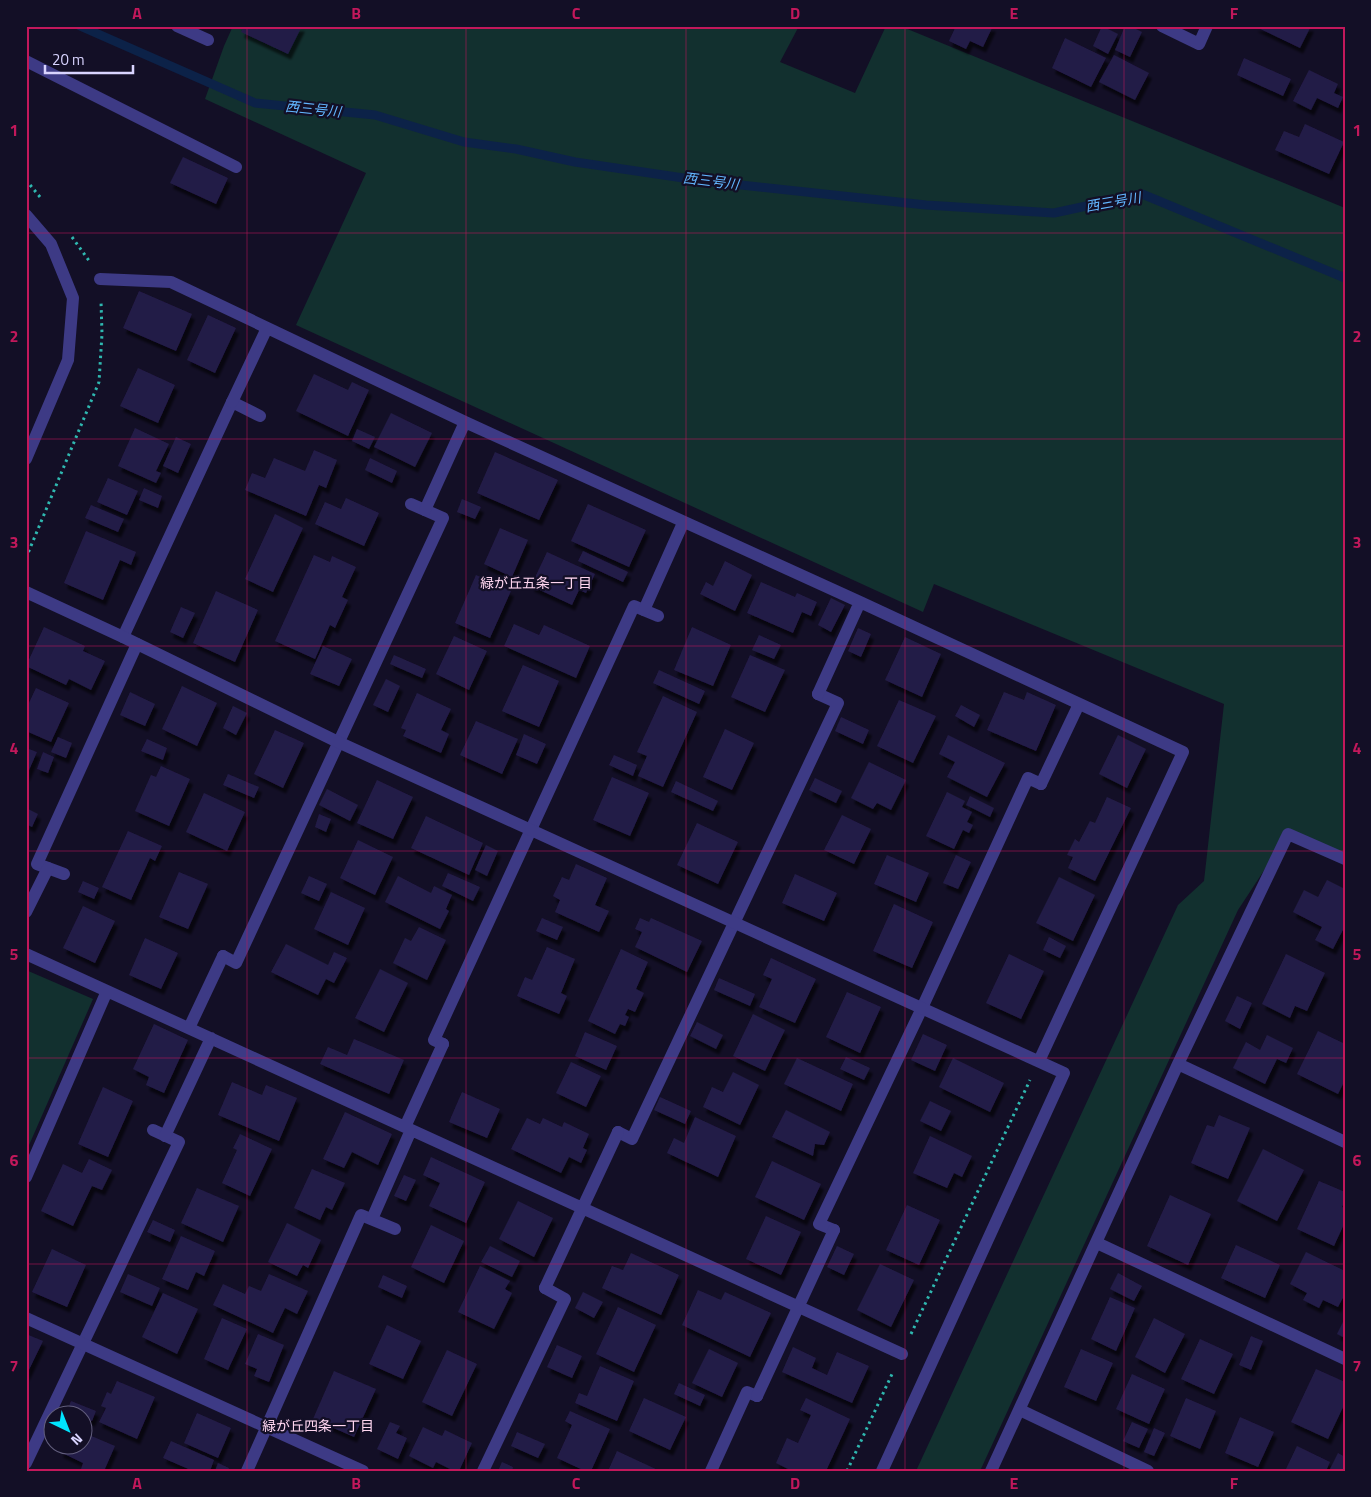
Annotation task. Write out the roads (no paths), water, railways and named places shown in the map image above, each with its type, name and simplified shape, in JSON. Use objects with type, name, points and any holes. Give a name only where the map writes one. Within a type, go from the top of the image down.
[{"type":"street","points":[[178,26],[208,40]]},
{"type":"street","points":[[1162,26],[1199,44],[1208,26]]},
{"type":"street","points":[[26,61],[236,167]]},
{"type":"street","points":[[26,215],[51,244],[73,298],[68,360],[26,459]]},
{"type":"street","points":[[100,279],[171,282],[465,422],[1183,752],[1039,1061]]},
{"type":"street","points":[[123,637],[267,328]]},
{"type":"street","points":[[232,402],[260,416]]},
{"type":"street","points":[[425,510],[465,422]]},
{"type":"street","points":[[189,1028],[223,956],[236,963],[443,518],[412,504]]},
{"type":"street","points":[[644,610],[683,523]]},
{"type":"street","points":[[26,592],[338,742],[1064,1073],[882,1471]]},
{"type":"street","points":[[483,1471],[565,1299],[545,1288],[618,1132],[632,1139],[838,703],[818,694],[860,602]]},
{"type":"street","points":[[372,1219],[443,1044],[434,1040],[532,831],[634,606],[658,616]]},
{"type":"street","points":[[64,874],[37,864],[137,644]]},
{"type":"street","points":[[710,1471],[748,1392],[758,1396],[834,1230],[819,1224],[922,1008],[1028,778],[1041,784],[1079,704]]},
{"type":"street","points":[[991,1471],[1097,1244],[1178,1064],[1288,834],[1345,859]]},
{"type":"street","points":[[26,912],[48,868]]},
{"type":"street","points":[[26,954],[902,1354]]},
{"type":"street","points":[[26,1177],[107,991]]},
{"type":"street","points":[[26,1463],[179,1142],[159,1133],[210,1038]]},
{"type":"street","points":[[1178,1064],[1345,1142]]},
{"type":"street","points":[[247,1471],[361,1215],[395,1229]]},
{"type":"street","points":[[1097,1244],[1345,1359]]},
{"type":"street","points":[[26,1318],[363,1471]]},
{"type":"street","points":[[1020,1410],[1148,1471]]},
{"type":"waterway","name":"西三号川","points":[[80,26],[255,103],[375,115],[464,142],[516,149],[575,162],[704,181],[926,205],[1054,213],[1142,194],[1345,278]]},
{"type":"district","name":"緑が丘五条一丁目","points":[[536,583]]},
{"type":"district","name":"緑が丘四条一丁目","points":[[318,1426]]}]
